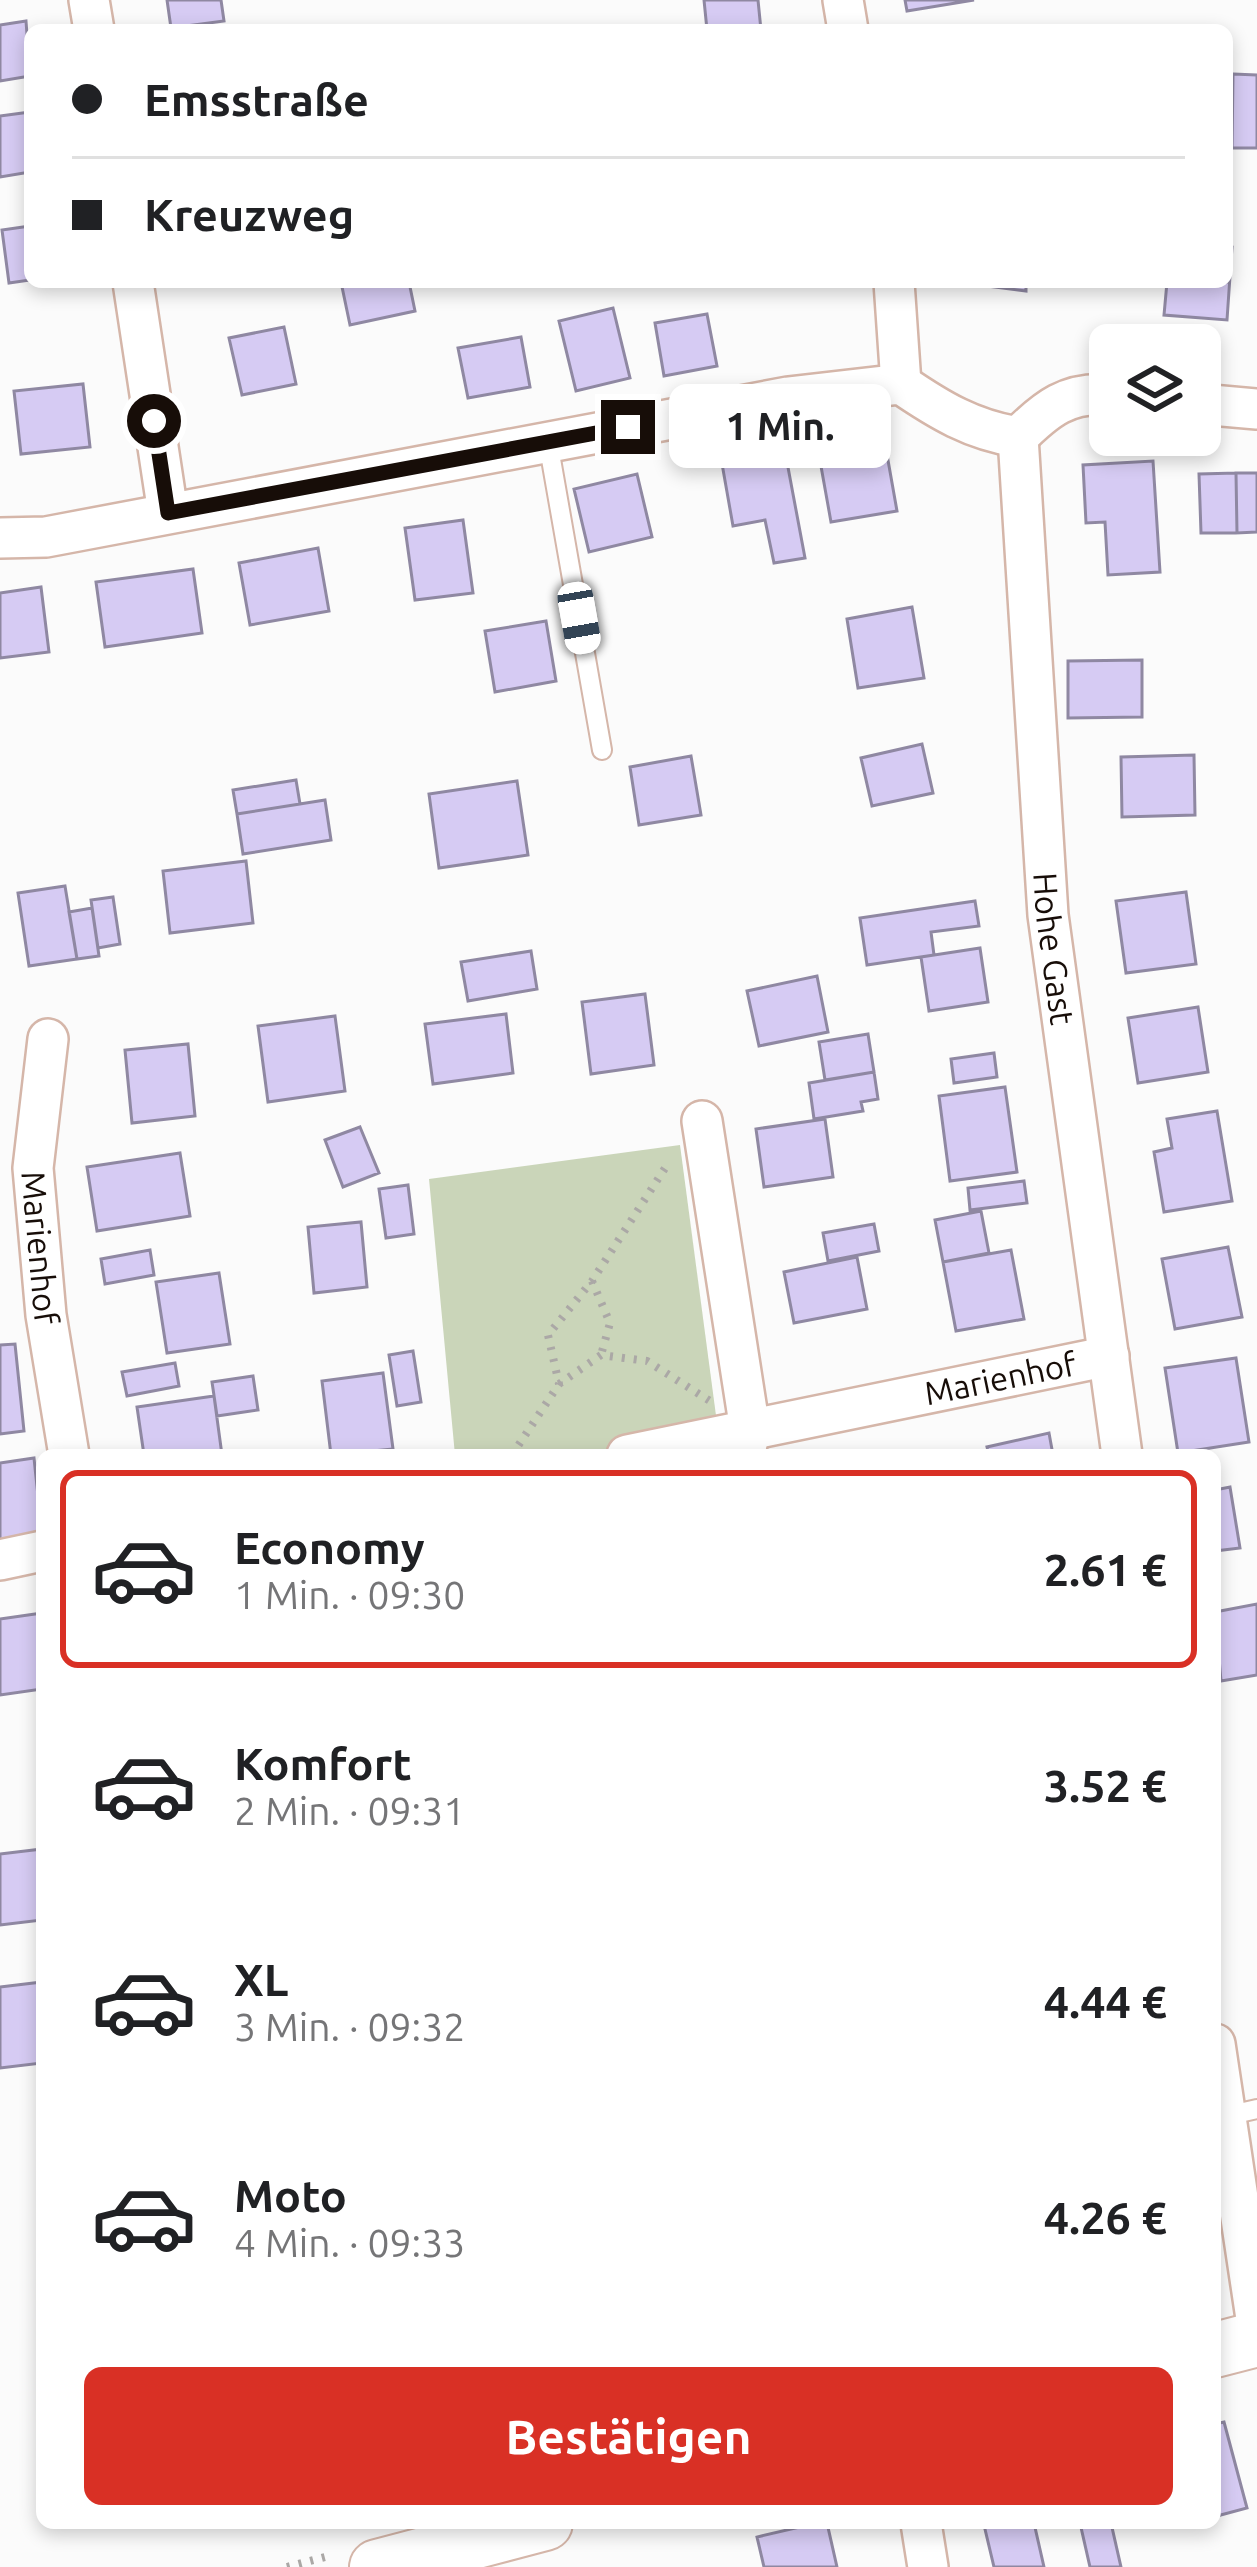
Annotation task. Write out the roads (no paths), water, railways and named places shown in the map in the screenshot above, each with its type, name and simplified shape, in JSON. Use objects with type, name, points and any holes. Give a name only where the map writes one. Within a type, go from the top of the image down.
[{"type":"street","points":[[134,288],[168,513]]},
{"type":"street","points":[[894,288],[901,384]]},
{"type":"street","points":[[0,538],[46,537],[788,397],[901,384],[965,423],[1018,437],[1047,407],[1089,394]]},
{"type":"street","points":[[1221,406],[1257,409]]},
{"type":"street","name":"Hohe Gast","points":[[1018,437],[1048,915],[1121,1449]]},
{"type":"street","name":"Marienhof","points":[[48,1039],[33,1168],[46,1315],[68,1449]]},
{"type":"street","points":[[702,1121],[748,1443]]},
{"type":"street","name":"Marienhof","points":[[688,1449],[748,1443],[1108,1356]]},
{"type":"street","points":[[0,1560],[36,1552]]},
{"type":"street","points":[[1221,2060],[1241,2112],[1257,2326]]},
{"type":"street","points":[[1221,2348],[1257,2339]]},
{"type":"street","points":[[377,2567],[521,2529]]},
{"type":"street","points":[[922,2529],[928,2567]]},
{"type":"lane","points":[[548,442],[602,750]]}]
